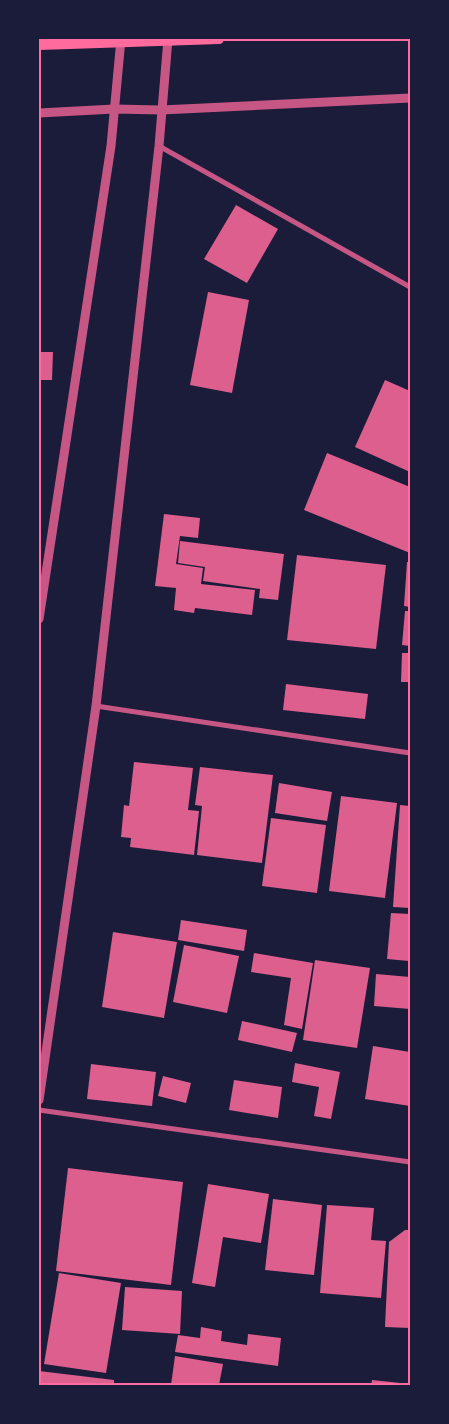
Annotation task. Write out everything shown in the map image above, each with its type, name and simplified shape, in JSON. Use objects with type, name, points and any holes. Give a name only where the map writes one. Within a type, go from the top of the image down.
[{"type":"main road","points":[[39,45],[121,40],[219,39]]},
{"type":"street","points":[[39,619],[111,146],[121,40]]},
{"type":"street","points":[[39,1100],[96,706],[159,146],[168,40]]},
{"type":"street","points":[[39,113],[114,109],[162,110],[410,98]]},
{"type":"street","points":[[159,146],[410,287]]},
{"type":"street","points":[[96,706],[410,753]]},
{"type":"street","points":[[39,1110],[410,1162]]},
{"type":"building","points":[[236,205],[278,229],[247,283],[204,259]]},
{"type":"building","points":[[208,292],[249,300],[232,393],[190,385]]},
{"type":"building","points":[[39,352],[53,352],[52,380],[39,380]]},
{"type":"building","points":[[385,380],[410,391],[410,472],[355,447]]},
{"type":"building","points":[[327,453],[410,487],[410,553],[304,510]]},
{"type":"building","points":[[164,514],[200,518],[198,538],[180,536],[176,564],[203,568],[201,584],[255,590],[252,615],[195,608],[194,613],[174,610],[176,588],[155,586]]},
{"type":"building","points":[[180,541],[284,554],[278,600],[259,598],[260,589],[203,581],[205,567],[178,563]]},
{"type":"building","points":[[297,555],[386,565],[376,649],[287,640]]},
{"type":"building","points":[[407,562],[410,562],[410,607],[404,606]]},
{"type":"building","points":[[405,611],[410,611],[410,646],[402,645]]},
{"type":"building","points":[[402,653],[410,653],[410,682],[401,682]]},
{"type":"building","points":[[286,684],[368,694],[365,719],[283,710]]},
{"type":"building","points":[[134,762],[193,768],[188,810],[199,811],[194,855],[130,847],[131,838],[121,837],[124,805],[129,806]]},
{"type":"building","points":[[200,767],[273,775],[262,863],[197,855],[202,806],[195,805]]},
{"type":"building","points":[[279,783],[332,792],[327,821],[275,813]]},
{"type":"building","points":[[341,796],[397,803],[385,898],[329,891]]},
{"type":"building","points":[[400,805],[410,806],[410,908],[393,907]]},
{"type":"building","points":[[271,818],[326,825],[317,893],[262,886]]},
{"type":"building","points":[[391,913],[410,914],[409,961],[387,959]]},
{"type":"building","points":[[181,920],[247,930],[244,951],[178,940]]},
{"type":"building","points":[[113,932],[177,942],[164,1018],[102,1007]]},
{"type":"building","points":[[184,945],[239,956],[227,1013],[173,1002]]},
{"type":"building","points":[[254,953],[313,963],[302,1029],[284,1025],[291,978],[251,972]]},
{"type":"building","points":[[315,960],[370,968],[357,1048],[303,1040]]},
{"type":"building","points":[[376,974],[410,977],[410,1009],[374,1006]]},
{"type":"building","points":[[242,1021],[297,1033],[292,1052],[238,1040]]},
{"type":"building","points":[[373,1046],[410,1052],[410,1106],[365,1099]]},
{"type":"building","points":[[295,1063],[340,1072],[331,1119],[314,1116],[319,1087],[292,1082]]},
{"type":"building","points":[[91,1064],[156,1072],[152,1106],[87,1099]]},
{"type":"building","points":[[163,1076],[191,1083],[186,1103],[158,1096]]},
{"type":"building","points":[[234,1080],[282,1087],[278,1118],[229,1110]]},
{"type":"building","points":[[68,1168],[183,1182],[171,1285],[56,1271]]},
{"type":"building","points":[[208,1184],[269,1194],[261,1243],[223,1237],[215,1287],[192,1283]]},
{"type":"building","points":[[273,1199],[322,1205],[314,1275],[265,1270]]},
{"type":"building","points":[[327,1205],[374,1208],[371,1240],[386,1241],[381,1298],[320,1293]]},
{"type":"building","points":[[405,1230],[410,1230],[410,1328],[385,1327],[389,1242]]},
{"type":"building","points":[[59,1273],[121,1283],[106,1373],[44,1364]]},
{"type":"building","points":[[125,1287],[182,1291],[180,1334],[122,1330]]},
{"type":"building","points":[[201,1327],[222,1331],[221,1341],[247,1345],[248,1334],[281,1338],[278,1366],[175,1352],[178,1335],[200,1338]]},
{"type":"building","points":[[175,1356],[223,1364],[219,1385],[171,1385]]},
{"type":"building","points":[[39,1371],[114,1380],[114,1385],[39,1385]]},
{"type":"building","points":[[372,1380],[410,1384],[410,1385],[371,1385]]}]
